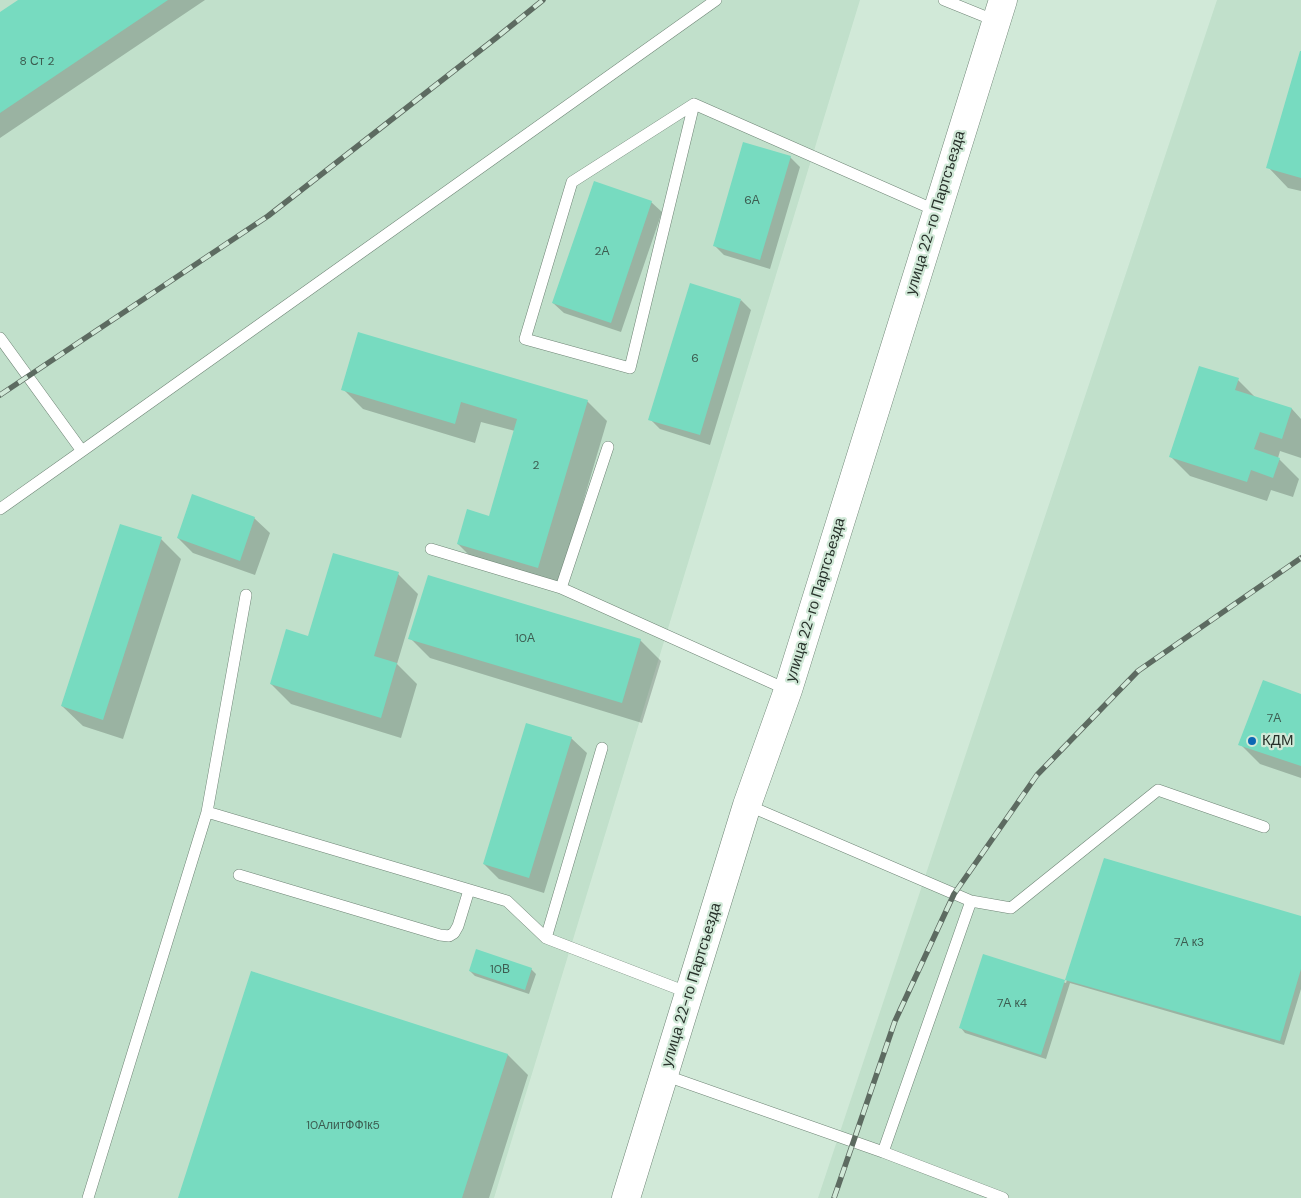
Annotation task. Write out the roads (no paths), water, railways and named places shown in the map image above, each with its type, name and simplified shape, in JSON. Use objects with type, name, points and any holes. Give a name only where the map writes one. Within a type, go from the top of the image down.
[{"type":"street","name":"улица 22-го Партсъезда","points":[[626,1198],[747,805],[788,690],[999,10]]},
{"type":"lane","points":[[0,509],[716,0]]},
{"type":"lane","points":[[944,0],[999,10]]},
{"type":"lane","points":[[694,104],[937,211]]},
{"type":"lane","points":[[694,104],[630,368],[525,339],[572,182],[694,104]]},
{"type":"lane","points":[[0,338],[82,451]]},
{"type":"lane","points":[[561,588],[608,447]]},
{"type":"lane","points":[[431,549],[561,588],[788,690]]},
{"type":"lane","points":[[88,1198],[207,812],[246,594]]},
{"type":"lane","points":[[546,938],[602,748]]},
{"type":"lane","points":[[747,805],[971,901],[1011,908],[1158,790],[1264,827]]},
{"type":"lane","points":[[207,812],[508,901],[546,938],[689,993]]},
{"type":"lane","points":[[239,875],[440,935],[449,936],[454,933],[458,926],[469,890]]},
{"type":"lane","points":[[883,1152],[971,901]]},
{"type":"lane","points":[[664,1075],[883,1152],[1003,1198]]},
{"type":"railway","points":[[0,395],[268,216],[543,0]]},
{"type":"railway","points":[[834,1198],[895,1021],[954,894],[1037,775],[1138,671],[1301,558]]},
{"type":"place","name":"КДМ","points":[[1252,741]]}]
